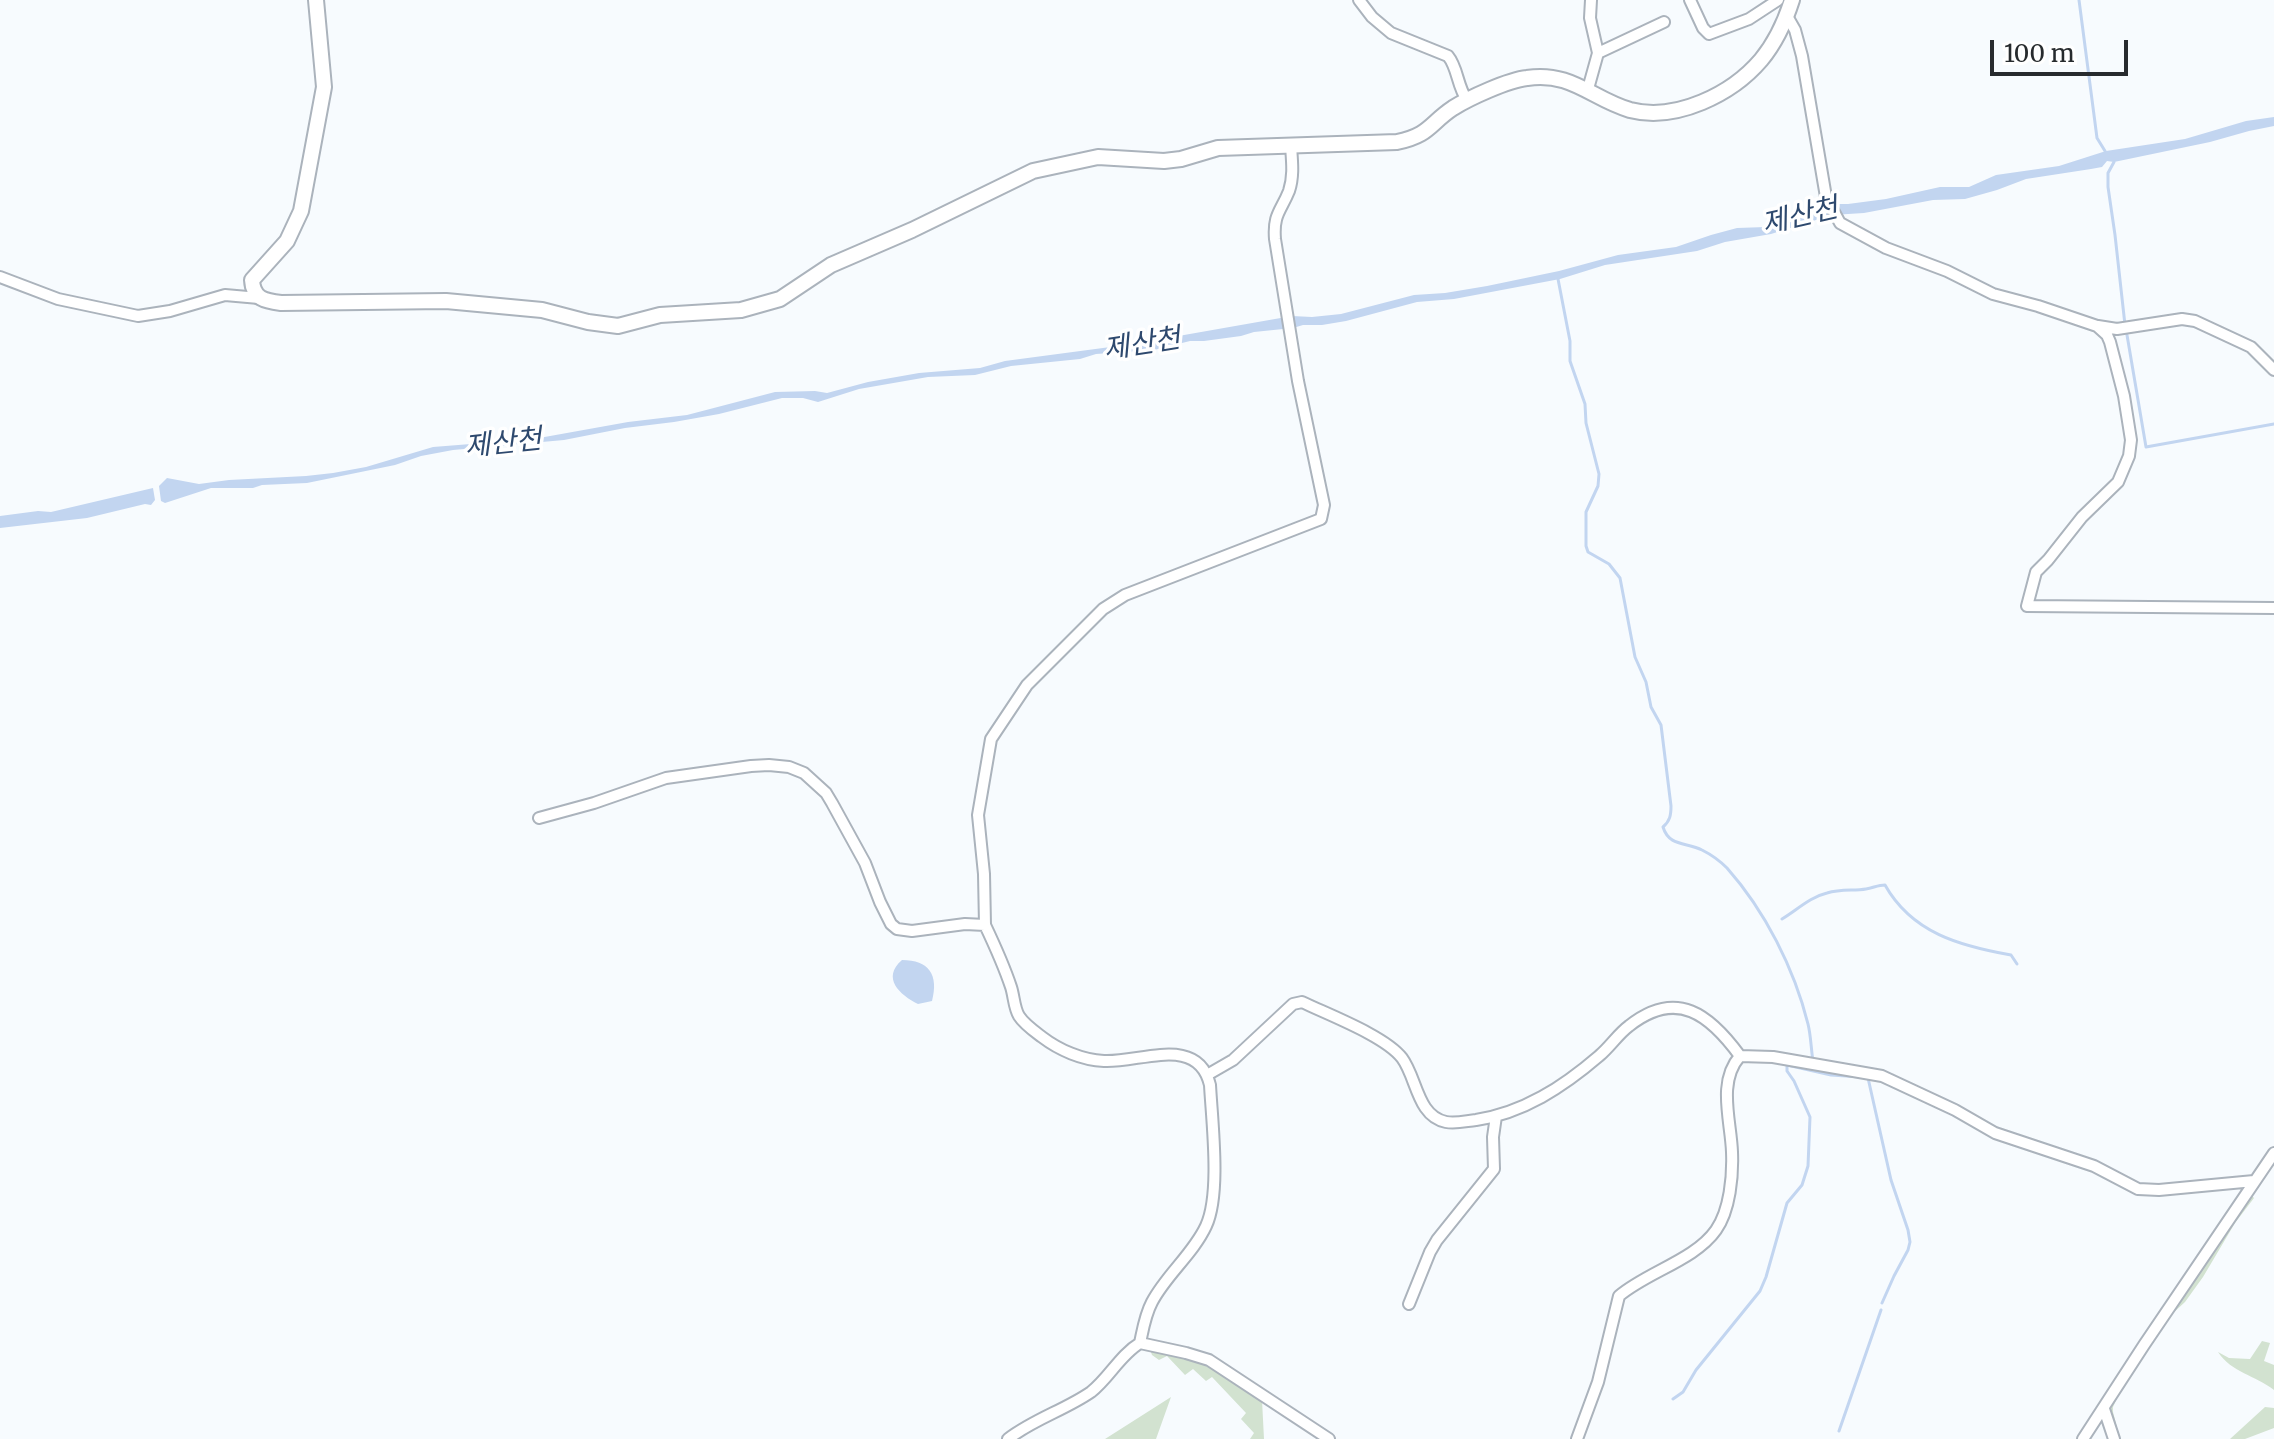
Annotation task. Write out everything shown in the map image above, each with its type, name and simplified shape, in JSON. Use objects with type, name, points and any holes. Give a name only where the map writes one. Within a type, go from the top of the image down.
[{"type":"street","points":[[259,298],[252,280],[293,233],[305,197],[324,87],[316,0]]},
{"type":"street","points":[[1359,0],[1372,17],[1391,33],[1448,56],[1467,100]]},
{"type":"street","points":[[1588,89],[1598,53],[1590,18],[1591,0]]},
{"type":"street","points":[[1690,0],[1709,34],[1749,19],[1778,0]]},
{"type":"street","points":[[0,277],[58,299],[138,316],[170,311],[225,295],[281,303],[446,301],[542,310],[618,326],[660,315],[741,310],[780,299],[831,265],[912,230],[1033,171],[1098,157],[1173,161],[1218,148],[1385,143],[1408,139],[1429,130],[1451,109],[1467,100],[1530,77],[1555,78],[1588,89],[1610,103],[1641,112],[1671,112],[1696,104],[1734,84],[1755,67],[1771,47],[1792,0]]},
{"type":"street","points":[[1787,16],[1795,30],[1802,56],[1826,197],[1840,223],[1886,248],[1947,271],[1993,294],[2097,326],[2117,329],[2182,319],[2195,321],[2251,347],[2274,370]]},
{"type":"street","points":[[1598,53],[1664,22]]},
{"type":"street","points":[[1008,1439],[1093,1391],[1140,1343],[1152,1302],[1205,1228],[1212,1206],[1214,1163],[1207,1075],[1198,1062],[1178,1055],[1102,1061],[1081,1057],[1048,1041],[1021,1020],[1010,984],[985,925],[984,874],[978,825],[987,757],[994,732],[1027,685],[1103,609],[1125,595],[1321,519],[1324,505],[1301,398],[1274,225],[1291,182],[1291,146]]},
{"type":"street","points":[[2097,326],[2110,342],[2124,396],[2131,440],[2129,456],[2118,482],[2082,517],[2036,572],[2027,606],[2274,608]]},
{"type":"street","points":[[539,818],[666,778],[751,766],[789,767],[804,773],[832,803],[865,863],[891,924],[897,929],[937,929],[975,923],[985,925]]},
{"type":"street","points":[[1207,1075],[1233,1060],[1293,1004],[1302,1002],[1390,1046],[1405,1063],[1429,1111],[1441,1121],[1458,1122],[1496,1116],[1560,1087],[1610,1047],[1628,1026],[1662,1009],[1678,1008],[1698,1013],[1728,1039],[1740,1056]]},
{"type":"street","points":[[1740,1056],[1773,1057],[1882,1076],[1955,1110],[1995,1133],[2094,1166],[2138,1189],[2159,1190],[2254,1181]]},
{"type":"street","points":[[1577,1439],[1598,1382],[1619,1296],[1691,1252],[1706,1241],[1720,1222],[1729,1197],[1732,1153],[1728,1085],[1733,1066],[1740,1056]]},
{"type":"street","points":[[1409,1304],[1437,1240],[1494,1169],[1496,1116]]},
{"type":"street","points":[[2083,1439],[2274,1153]]},
{"type":"street","points":[[1140,1343],[1209,1360],[1329,1439]]},
{"type":"street","points":[[2104,1409],[2114,1439]]},
{"type":"green space","points":[[2250,1194],[2254,1198],[2235,1223],[2203,1277],[2171,1315],[2119,1394],[2113,1407],[2120,1439],[2117,1439],[2108,1407]]},
{"type":"green space","points":[[2262,1341],[2270,1343],[2264,1361],[2274,1365],[2274,1390],[2230,1365],[2218,1352],[2229,1358],[2250,1359]]},
{"type":"green space","points":[[1149,1347],[1208,1363],[1262,1400],[1264,1439],[1250,1439],[1254,1433],[1241,1419],[1246,1413],[1212,1377],[1206,1381],[1193,1369],[1185,1375],[1167,1356],[1159,1360],[1152,1355]]},
{"type":"green space","points":[[1171,1397],[1156,1439],[1105,1439]]},
{"type":"green space","points":[[2265,1407],[2274,1408],[2274,1428],[2245,1439],[2230,1439]]},
{"type":"water","name":"제산천","points":[[2274,117],[2274,126],[2210,142],[2107,161],[2102,167],[2026,179],[1965,199],[1933,200],[1864,213],[1832,215],[1771,234],[1725,242],[1697,251],[1605,265],[1560,279],[1454,299],[1417,302],[1346,321],[1190,341],[1154,350],[1096,354],[1080,359],[1011,366],[975,375],[928,377],[859,389],[818,402],[782,398],[719,414],[564,440],[453,450],[307,483],[211,488],[165,503],[161,501],[159,486],[167,478],[199,484],[333,473],[366,467],[433,447],[518,437],[539,438],[687,415],[775,392],[827,393],[919,373],[980,368],[1005,361],[1133,344],[1292,316],[1341,314],[1414,295],[1487,286],[1618,255],[1676,247],[1737,228],[1766,227],[1830,204],[1886,199],[1940,187],[1969,187],[1996,175],[2059,166],[2106,151],[2185,139],[2246,121]]},
{"type":"water","points":[[153,488],[155,500],[151,505],[87,518],[0,528],[0,516],[51,512]]},
{"type":"water","points":[[902,960],[919,963],[930,971],[934,984],[932,1001],[918,1004],[899,991],[893,973]]},
{"type":"waterway","points":[[2079,0],[2097,138],[2105,151]]},
{"type":"waterway","points":[[2114,162],[2108,173],[2108,187],[2125,325]]},
{"type":"waterway","points":[[1558,279],[1570,341],[1570,361],[1585,404],[1586,423],[1599,474],[1598,486],[1586,512],[1586,546],[1588,552],[1609,564],[1620,578],[1635,657],[1646,682],[1651,707],[1661,725],[1671,806],[1670,818],[1663,827],[1674,841],[1702,850],[1722,863],[1766,921],[1795,982],[1808,1024],[1813,1061]]},
{"type":"waterway","points":[[2127,335],[2146,447],[2274,424]]},
{"type":"waterway","points":[[1782,919],[1821,895],[1885,885],[1896,901],[1923,926],[1956,942],[2011,955],[2017,964]]},
{"type":"waterway","points":[[1673,1399],[1683,1392],[1696,1370],[1760,1291],[1787,1203],[1802,1185],[1808,1166],[1810,1117],[1787,1071],[1787,1065],[1831,1075],[1861,1077]]},
{"type":"waterway","points":[[1868,1078],[1891,1180],[1910,1242],[1882,1303]]},
{"type":"waterway","points":[[1839,1431],[1881,1310]]}]
